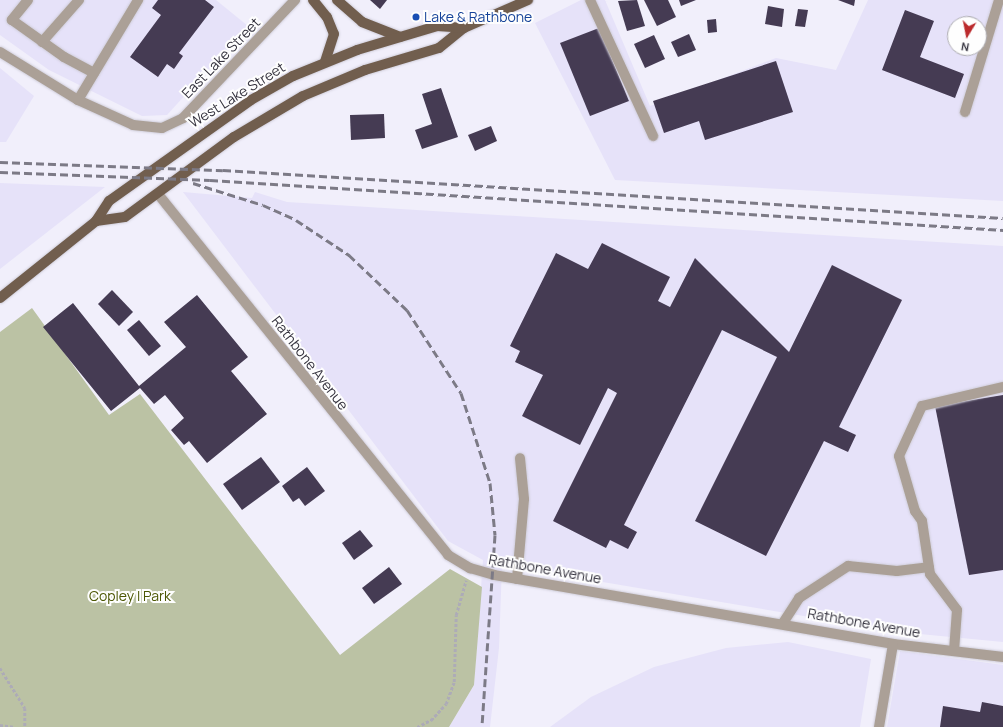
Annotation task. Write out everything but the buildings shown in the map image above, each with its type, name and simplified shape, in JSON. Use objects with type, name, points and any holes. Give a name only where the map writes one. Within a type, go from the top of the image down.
[{"type":"main road","points":[[313,0],[327,17],[334,34],[325,62]]},
{"type":"main road","points":[[337,0],[362,22],[400,37]]},
{"type":"main road","name":"West Lake Street","points":[[96,221],[125,217],[234,137],[303,96],[365,70],[439,48],[464,28],[528,0]]},
{"type":"main road","name":"West Lake Street","points":[[0,298],[96,221],[109,201],[221,120],[293,76],[325,62],[437,26],[464,28]]},
{"type":"street","points":[[28,0],[12,20],[42,42],[94,73]]},
{"type":"street","points":[[42,42],[79,0]]},
{"type":"street","points":[[0,52],[78,100],[138,0]]},
{"type":"street","name":"East Lake Street","points":[[78,100],[134,125],[162,128],[183,118],[296,0]]},
{"type":"street","points":[[590,0],[653,136]]},
{"type":"street","points":[[965,112],[999,0]]},
{"type":"street","name":"Rathbone Avenue","points":[[158,194],[448,555],[470,568],[517,580],[783,623],[893,644],[1003,657]]},
{"type":"street","points":[[954,651],[957,610],[948,604],[929,567],[922,521],[915,510],[899,456],[922,406],[1003,387]]},
{"type":"street","points":[[517,580],[524,499],[520,458]]},
{"type":"street","points":[[783,623],[799,598],[848,566],[864,565],[897,571],[929,567]]},
{"type":"street","points":[[879,727],[893,644]]},
{"type":"path","points":[[417,727],[432,720],[446,704],[454,682],[456,615],[470,568]]},
{"type":"path","points":[[0,668],[26,708],[25,727]]},
{"type":"path","points":[[0,725],[15,727]]},
{"type":"shaded area","points":[[0,0],[216,0],[248,26],[167,115],[142,116],[49,70],[0,35]]},
{"type":"shaded area","points":[[581,0],[605,0],[650,106],[776,58],[836,70],[868,0],[1003,0],[1003,201],[615,180],[535,23]]},
{"type":"shaded area","points":[[0,68],[34,96],[6,142],[0,142]]},
{"type":"shaded area","points":[[0,183],[105,187],[0,269]]},
{"type":"shaded area","points":[[183,192],[252,198],[255,192],[287,202],[1003,246],[1003,642],[899,632],[502,565],[499,648],[490,727],[449,727],[474,685],[483,560],[448,541]]},
{"type":"shaded area","points":[[788,642],[871,659],[860,727],[550,727],[591,697],[654,667],[726,648]]},
{"type":"shaded area","points":[[900,651],[1003,665],[1003,727],[887,727]]},
{"type":"green space","name":"Copley I Park","points":[[32,308],[109,415],[140,394],[340,655],[450,569],[482,587],[474,685],[449,727],[0,727],[0,332]]},
{"type":"railway","points":[[0,162],[223,170],[1003,218]]},
{"type":"railway","points":[[0,172],[210,180],[1003,230]]},
{"type":"railway","points":[[193,183],[263,205],[296,220],[349,255],[407,310],[461,393],[490,483],[495,535],[482,727]]},
{"type":"place","name":"Lake & Rathbone","points":[[416,17]]}]
